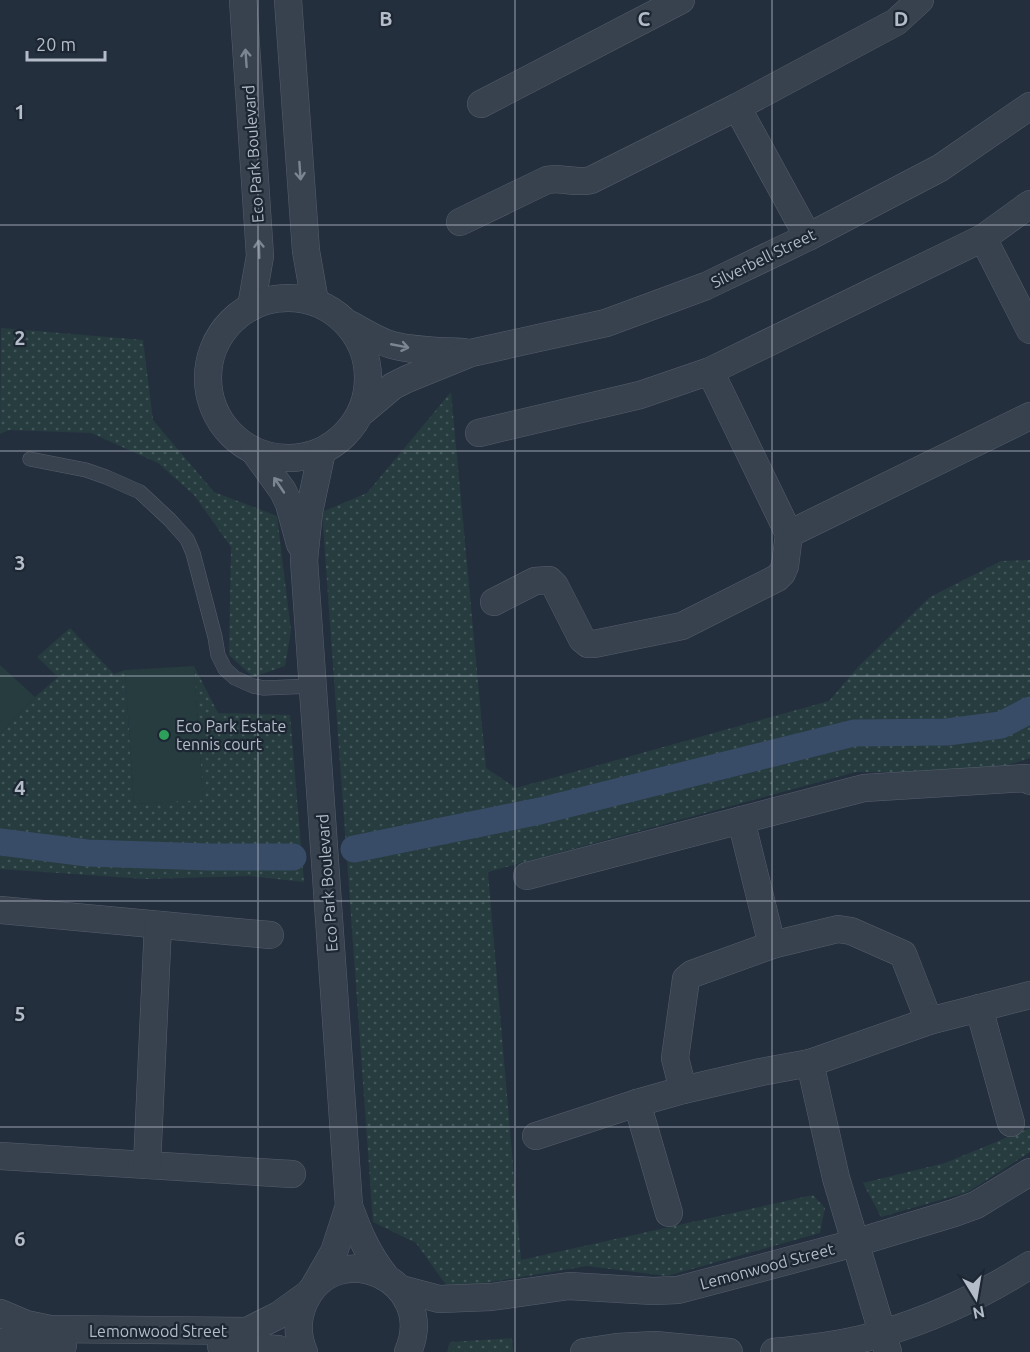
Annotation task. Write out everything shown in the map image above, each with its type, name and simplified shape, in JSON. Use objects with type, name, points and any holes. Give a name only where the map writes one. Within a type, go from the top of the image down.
[{"type":"street","name":"Eco Park Boulevard","points":[[243,0],[260,256],[251,307]]},
{"type":"street","points":[[288,0],[306,251],[315,302]]},
{"type":"street","points":[[481,104],[681,0]]},
{"type":"street","points":[[460,222],[547,180],[554,178],[584,182],[591,180],[737,107],[896,22],[920,0]]},
{"type":"street","name":"Silverbell Street","points":[[362,412],[393,386],[471,353],[606,324],[706,286],[808,237],[940,168],[1030,106]]},
{"type":"street","points":[[737,107],[808,237]]},
{"type":"street","points":[[479,433],[640,395],[710,371],[983,238],[1030,204]]},
{"type":"street","points":[[983,238],[1030,330]]},
{"type":"street","points":[[293,298],[315,302],[347,323],[361,342],[368,365],[368,389],[362,412],[346,435],[322,451],[300,458],[277,458],[255,451],[233,437],[217,417],[209,393],[208,368],[216,343],[231,322],[251,307],[272,300],[293,298]]},
{"type":"street","name":"Silverbell Street","points":[[347,323],[380,341],[393,345],[418,350],[471,353]]},
{"type":"street","points":[[494,602],[535,581],[549,580],[555,586],[582,639],[588,644],[682,626],[777,578],[782,573],[789,534],[710,371]]},
{"type":"street","points":[[789,534],[1030,416]]},
{"type":"street","name":"Eco Park Boulevard","points":[[255,451],[283,491],[289,504],[304,560]]},
{"type":"street","name":"Eco Park Boulevard","points":[[322,451],[309,512],[304,560],[349,1206],[371,1258],[411,1304],[415,1322],[411,1346]]},
{"type":"street","points":[[527,876],[864,788],[1026,778],[1030,780]]},
{"type":"street","points":[[741,820],[772,945]]},
{"type":"street","points":[[0,910],[270,935]]},
{"type":"street","points":[[147,1165],[158,925]]},
{"type":"street","points":[[683,1090],[675,1058],[686,979],[692,974],[772,945],[838,929],[851,931],[903,954],[929,1021]]},
{"type":"street","points":[[536,1136],[683,1090],[810,1063],[929,1021],[1030,995]]},
{"type":"street","points":[[979,1008],[1011,1123]]},
{"type":"street","points":[[810,1063],[836,1178],[885,1343]]},
{"type":"street","points":[[638,1103],[669,1213]]},
{"type":"street","points":[[0,1156],[292,1174]]},
{"type":"street","name":"Lemonwood Street","points":[[0,1313],[26,1324],[50,1329],[247,1331],[279,1315],[330,1275],[348,1269],[368,1269],[393,1282],[439,1299],[491,1297],[569,1286],[678,1290],[855,1243],[954,1213],[976,1205],[1030,1172]]},
{"type":"street","name":"Eco Park Boulevard","points":[[311,1290],[334,1251],[349,1206]]},
{"type":"street","points":[[774,1352],[885,1343],[985,1293],[1030,1265]]},
{"type":"street","points":[[304,1352],[298,1331],[300,1312],[311,1290]]},
{"type":"street","name":"Lemonwood Street","points":[[411,1346],[432,1322],[450,1312],[491,1297]]},
{"type":"street","name":"Lemonwood Street","points":[[0,1342],[242,1347],[278,1349],[285,1352]]},
{"type":"street","points":[[584,1352],[617,1347],[655,1346],[729,1352]]},
{"type":"lane","points":[[30,459],[106,477],[140,492],[187,539],[193,553],[218,655],[225,669],[235,678],[253,686],[264,688],[313,686]]},
{"type":"green space","points":[[1,328],[143,340],[153,420],[214,492],[277,516],[291,631],[285,666],[253,677],[229,655],[231,547],[194,495],[158,463],[91,433],[9,430],[0,434]]},
{"type":"green space","points":[[451,392],[486,768],[516,788],[829,701],[859,666],[930,597],[1001,561],[1030,560],[1030,758],[984,773],[856,772],[488,872],[521,1260],[813,1195],[825,1208],[820,1233],[667,1276],[587,1266],[449,1289],[416,1243],[373,1222],[322,512],[367,493]]},
{"type":"green space","points":[[70,628],[114,674],[125,670],[134,804],[203,799],[194,666],[218,713],[290,715],[304,882],[250,876],[146,879],[0,869],[0,734],[35,697],[58,677],[37,657]]},
{"type":"green space","points":[[0,665],[35,697],[0,734]]},
{"type":"green space","name":"Eco Park Estate tennis court","points":[[194,666],[203,800],[134,804],[125,670]]},
{"type":"green space","points":[[1030,1128],[1030,1152],[968,1192],[881,1217],[863,1183],[945,1163]]},
{"type":"green space","points":[[512,1338],[513,1352],[447,1352],[450,1342]]},
{"type":"waterway","points":[[354,849],[540,811],[854,733],[947,732],[1001,725],[1030,710]]},
{"type":"waterway","points":[[0,842],[87,853],[293,857]]},
{"type":"place","name":"Eco Park Estate tennis court","points":[[164,735]]}]
